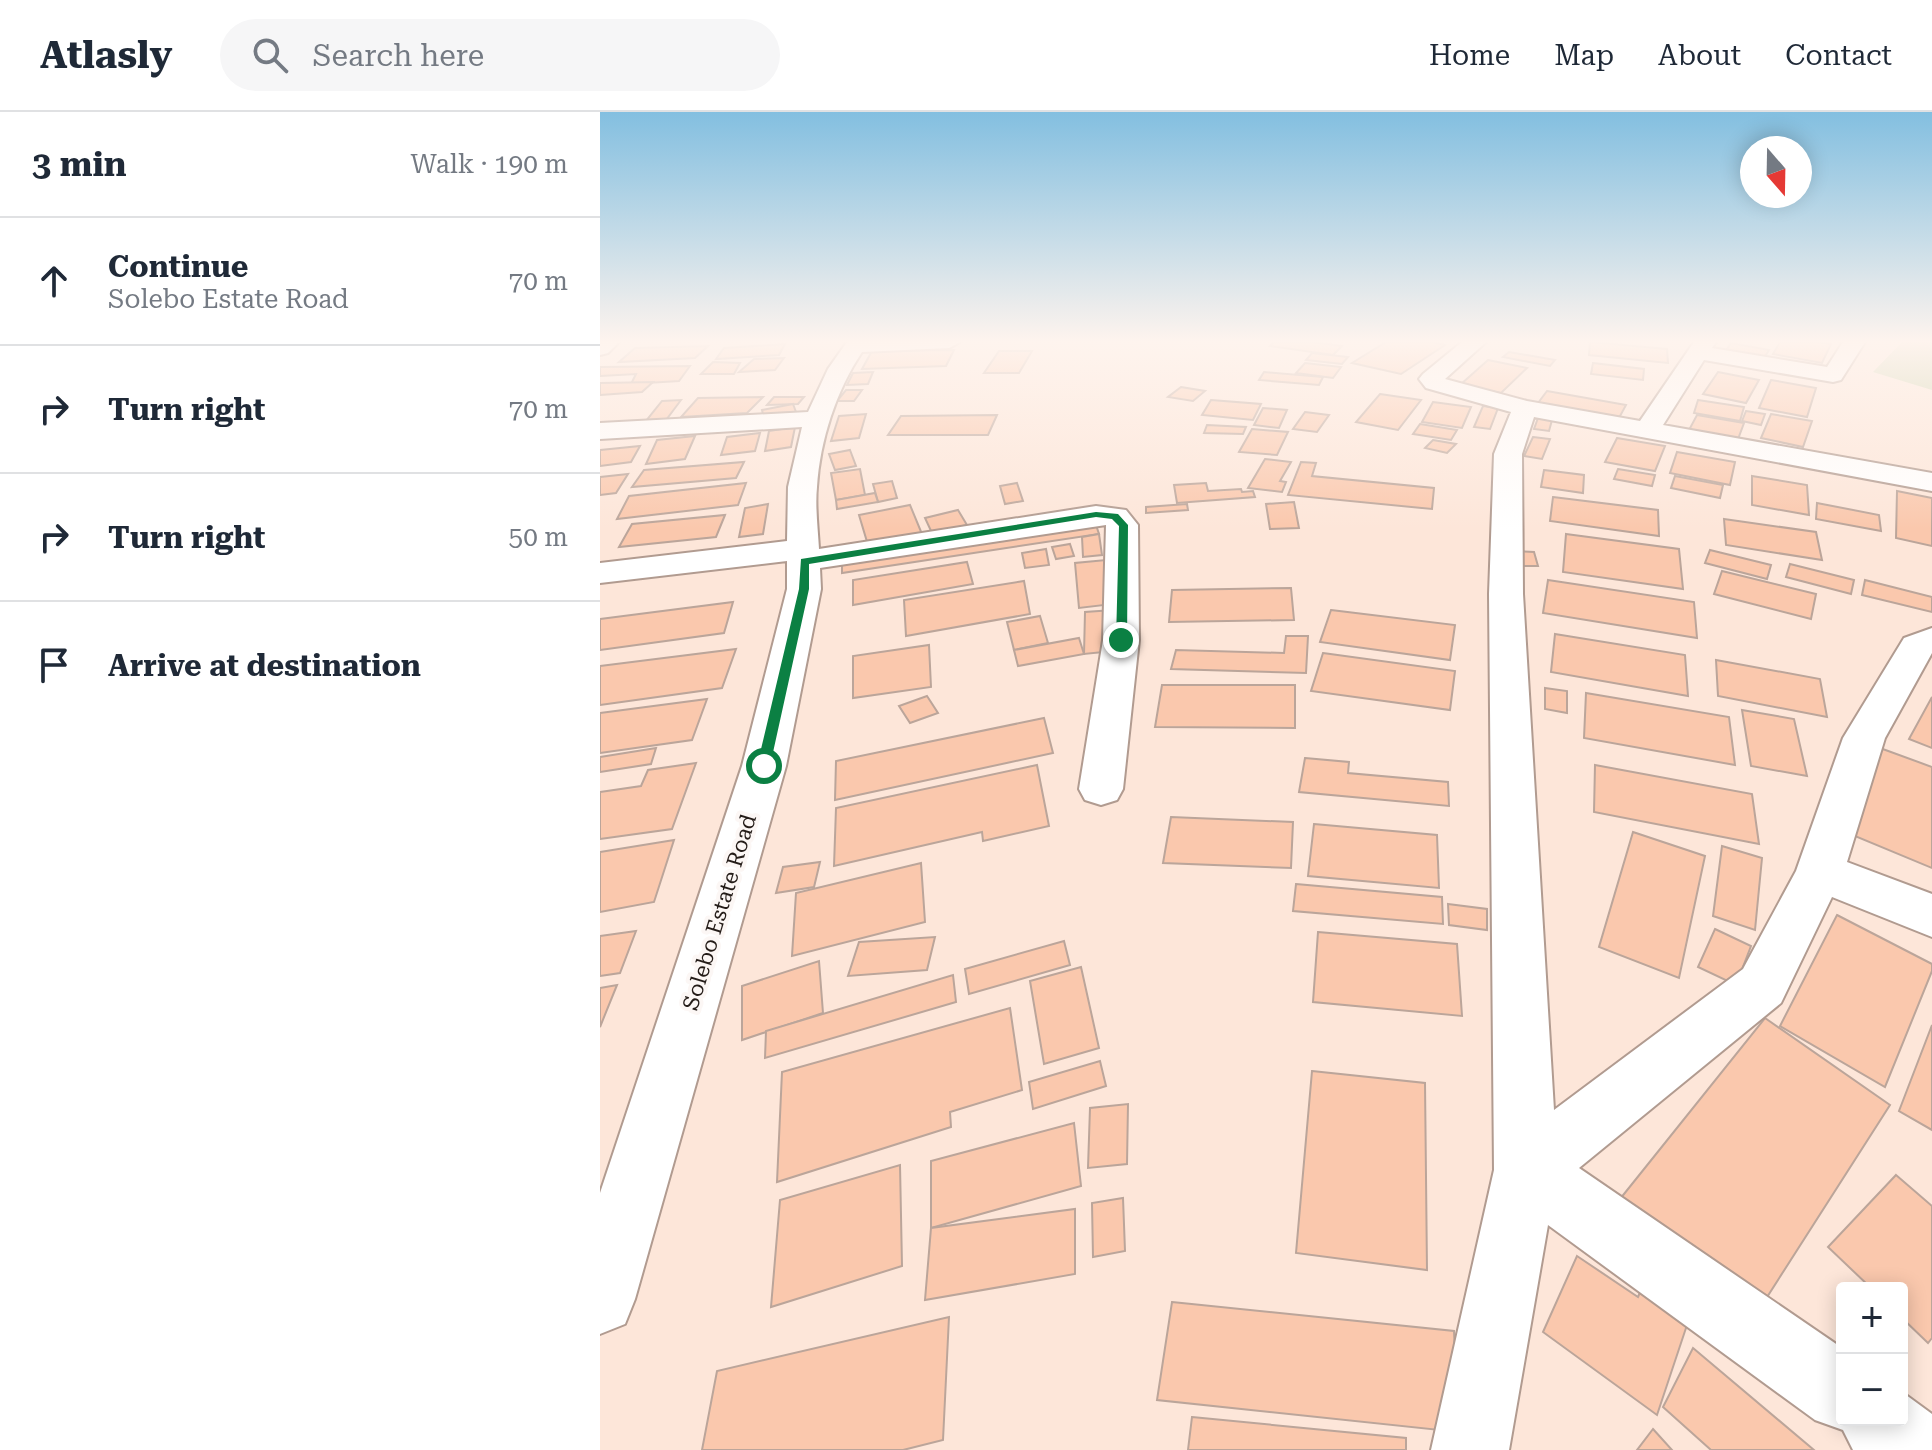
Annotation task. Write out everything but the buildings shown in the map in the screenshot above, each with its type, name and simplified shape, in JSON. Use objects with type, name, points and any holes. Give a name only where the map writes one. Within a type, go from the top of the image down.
[{"type":"street","name":"Solebo Estate Road","points":[[600,1299],[764,766],[804,589],[802,487],[823,404]]},
{"type":"street","points":[[1511,404],[1932,482]]},
{"type":"street","points":[[1646,431],[1663,404]]},
{"type":"street","points":[[1470,1450],[1526,1170],[1506,594],[1508,454],[1525,408]]},
{"type":"street","points":[[600,431],[817,419]]},
{"type":"street","points":[[600,573],[804,555],[1096,515],[1115,516],[1123,525],[1121,640],[1101,789]]},
{"type":"street","points":[[1526,1170],[1762,986],[1820,872],[1864,738],[1917,646],[1932,639]]},
{"type":"street","points":[[1820,872],[1932,916]]},
{"type":"street","points":[[1526,1170],[1836,1389]]},
{"type":"street","points":[[1885,1426],[1915,1450]]},
{"type":"route","points":[[764,766],[804,589],[804,561],[1096,515],[1115,516],[1123,525],[1121,640]]}]
